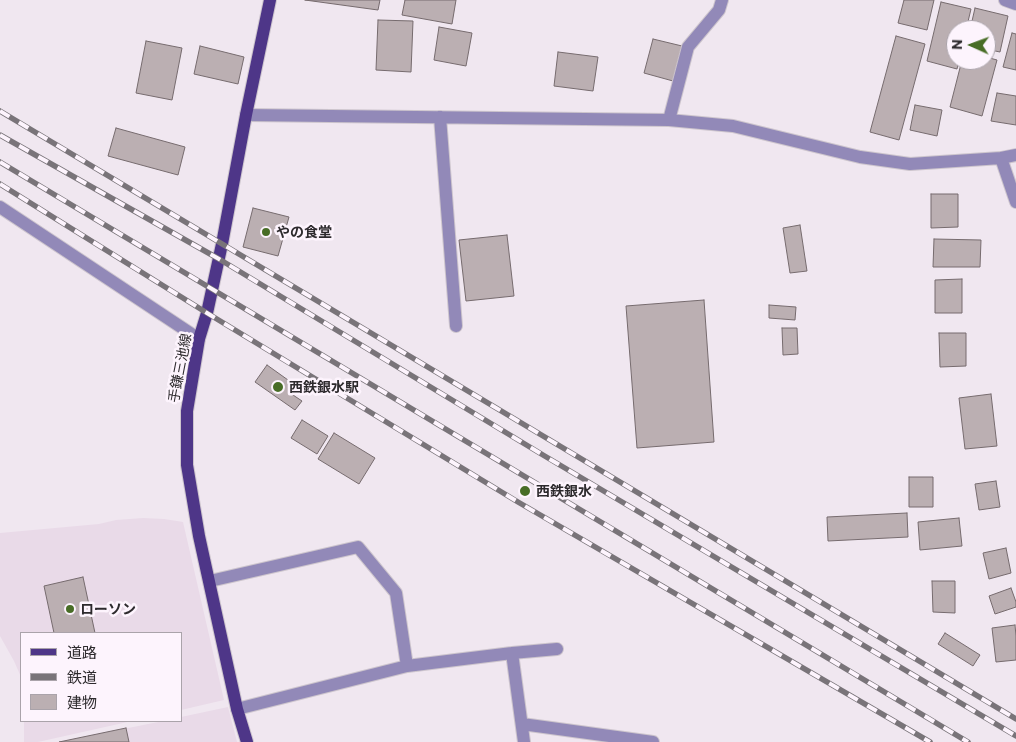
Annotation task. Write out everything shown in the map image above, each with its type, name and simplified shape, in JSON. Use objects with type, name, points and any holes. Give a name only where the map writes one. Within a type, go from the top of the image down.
[{"type":"main road","name":"手鎌三池線","points":[[247,742],[237,709],[199,536],[186,465],[187,411],[200,339],[222,244],[270,0]]},
{"type":"street","points":[[669,120],[688,47],[719,10],[722,0]]},
{"type":"street","points":[[1005,0],[1016,4]]},
{"type":"street","points":[[246,115],[669,120],[733,126],[860,158],[910,164],[1000,158],[1016,155]]},
{"type":"street","points":[[440,117],[456,326]]},
{"type":"street","points":[[1000,158],[1016,202]]},
{"type":"street","points":[[0,207],[200,339]]},
{"type":"street","points":[[210,581],[358,547],[396,593],[406,666]]},
{"type":"street","points":[[237,709],[406,666],[557,649]]},
{"type":"street","points":[[512,653],[524,742]]},
{"type":"street","points":[[522,724],[653,742]]},
{"type":"shaded area","points":[[143,518],[183,522],[224,700],[182,710],[182,632],[20,632],[20,675],[0,636],[0,533],[99,524],[116,520]]},
{"type":"shaded area","points":[[228,707],[237,742],[59,742],[158,722],[182,722],[182,717]]},
{"type":"shaded area","points":[[24,722],[128,722],[38,742],[24,742]]},
{"type":"building","points":[[305,0],[380,0],[378,10]]},
{"type":"building","points":[[405,0],[456,0],[452,24],[402,15]]},
{"type":"building","points":[[904,0],[934,0],[927,30],[898,23]]},
{"type":"building","points":[[941,2],[971,9],[968,20],[946,20],[946,66],[927,61]]},
{"type":"building","points":[[975,8],[1008,16],[1000,52],[996,51],[996,20],[972,20]]},
{"type":"building","points":[[378,20],[413,21],[411,72],[376,70]]},
{"type":"building","points":[[439,27],[472,33],[466,66],[434,60]]},
{"type":"building","points":[[1012,33],[1016,34],[1016,70],[1003,67]]},
{"type":"building","points":[[896,36],[925,44],[899,140],[870,132]]},
{"type":"building","points":[[653,39],[682,46],[673,81],[644,73]]},
{"type":"building","points":[[146,41],[182,48],[172,100],[136,93]]},
{"type":"building","points":[[200,46],[244,57],[238,84],[194,74]]},
{"type":"building","points":[[558,52],[598,57],[593,91],[554,86]]},
{"type":"building","points":[[959,70],[994,70],[982,116],[950,107]]},
{"type":"building","points":[[997,93],[1016,96],[1016,125],[991,121]]},
{"type":"building","points":[[915,105],[942,110],[937,136],[910,130]]},
{"type":"building","points":[[116,128],[185,147],[178,175],[108,156]]},
{"type":"building","points":[[931,194],[958,194],[958,227],[931,228]]},
{"type":"building","name":"やの食堂","points":[[253,208],[289,217],[278,256],[243,247]]},
{"type":"building","points":[[800,225],[807,271],[790,273],[783,228]]},
{"type":"building","points":[[507,235],[514,296],[466,301],[459,240]]},
{"type":"building","points":[[934,239],[981,240],[980,267],[933,267]]},
{"type":"building","points":[[962,279],[962,313],[935,313],[935,280]]},
{"type":"building","points":[[704,300],[714,442],[637,448],[626,306]]},
{"type":"building","points":[[769,305],[796,307],[795,320],[769,318]]},
{"type":"building","points":[[782,328],[797,328],[798,354],[783,355]]},
{"type":"building","points":[[939,333],[966,333],[966,366],[940,367]]},
{"type":"building","name":"西鉄銀水駅","points":[[267,365],[295,385],[290,393],[302,401],[295,410],[255,382]]},
{"type":"building","points":[[991,394],[997,446],[965,449],[959,398]]},
{"type":"building","points":[[302,420],[328,436],[317,454],[291,438]]},
{"type":"building","points":[[334,433],[375,458],[359,484],[318,459]]},
{"type":"building","points":[[909,477],[933,477],[933,507],[909,507]]},
{"type":"building","points":[[996,481],[1000,507],[979,510],[975,484]]},
{"type":"building","points":[[907,513],[908,537],[828,541],[827,517]]},
{"type":"building","points":[[959,518],[962,546],[920,550],[918,522]]},
{"type":"building","points":[[1006,548],[1011,573],[989,579],[983,553]]},
{"type":"building","name":"ローソン","points":[[83,577],[95,632],[54,632],[44,586]]},
{"type":"building","points":[[932,581],[955,581],[955,613],[933,612]]},
{"type":"building","points":[[1011,588],[1016,607],[995,614],[989,596]]},
{"type":"building","points":[[1015,625],[1016,660],[996,662],[992,628]]},
{"type":"building","points":[[945,633],[980,655],[973,666],[938,644]]},
{"type":"building","points":[[126,728],[129,742],[59,742]]},
{"type":"railway","points":[[0,111],[1016,719]]},
{"type":"railway","points":[[0,135],[219,259],[543,455],[1016,736]]},
{"type":"railway","points":[[0,162],[968,742]]},
{"type":"railway","points":[[0,184],[207,313],[518,502],[930,742]]},
{"type":"place","name":"やの食堂","points":[[266,232]]},
{"type":"place","name":"西鉄銀水駅","points":[[278,387]]},
{"type":"place","name":"西鉄銀水","points":[[525,491]]},
{"type":"place","name":"ローソン","points":[[70,609]]}]
